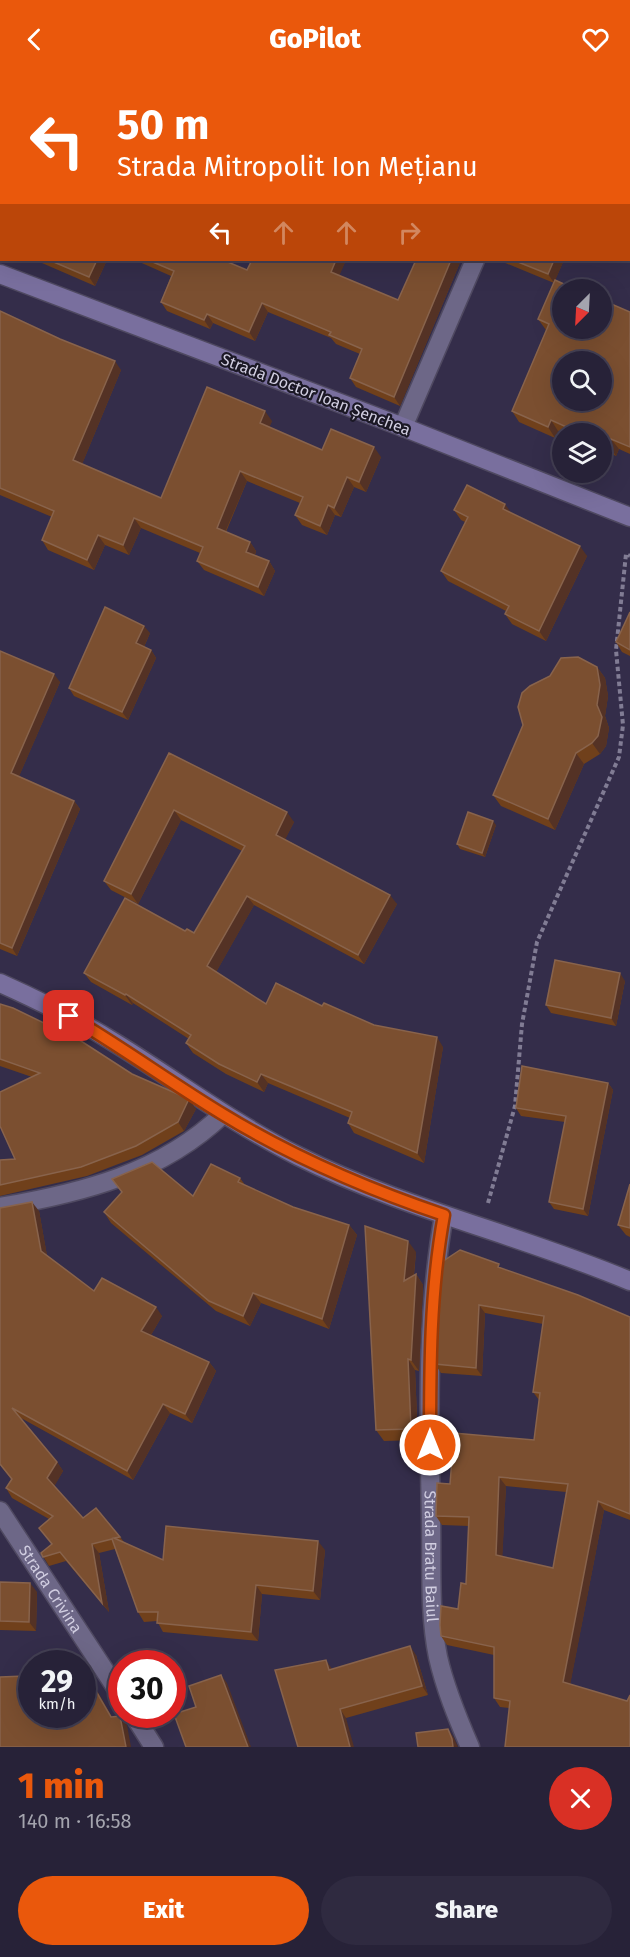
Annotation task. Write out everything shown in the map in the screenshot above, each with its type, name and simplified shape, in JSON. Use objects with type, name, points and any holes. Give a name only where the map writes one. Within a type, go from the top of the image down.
[{"type":"main road","name":"Strada Doctor Ioan Șenchea","points":[[0,274],[403,427],[630,517]]},
{"type":"main road","points":[[0,983],[53,1007],[108,1039],[223,1114],[297,1156],[386,1195],[554,1252],[630,1281]]},
{"type":"street","points":[[403,427],[475,261]]},
{"type":"street","points":[[0,1207],[72,1191],[138,1171],[166,1158],[190,1143],[223,1114]]},
{"type":"street","name":"Strada Bratu Baiul","points":[[444,1215],[437,1257],[430,1359],[434,1620],[438,1654],[446,1686],[470,1747]]},
{"type":"street","name":"Strada Crivina","points":[[0,1511],[108,1676]]},
{"type":"street","points":[[142,1728],[154,1747]]},
{"type":"path","points":[[481,1227],[515,1106],[522,1024],[537,942],[619,757],[623,726],[616,650],[626,554],[630,556]]},
{"type":"building","points":[[51,261],[97,261],[89,277]]},
{"type":"building","points":[[150,261],[225,261],[247,270],[252,261],[336,261],[331,272],[398,300],[416,261],[451,261],[394,397],[350,378],[362,349],[329,335],[331,332],[262,303],[249,332],[207,314],[204,320],[161,302],[174,271]]},
{"type":"building","points":[[516,261],[554,261],[548,274]]},
{"type":"building","points":[[552,287],[552,339],[612,339],[612,304],[630,312],[630,447],[612,439],[612,423],[558,423],[551,420],[548,427],[512,411],[549,324],[538,319]]},
{"type":"building","points":[[0,311],[115,361],[73,460],[161,498],[207,387],[265,411],[260,423],[322,450],[331,429],[374,447],[359,482],[347,477],[334,508],[328,505],[320,526],[295,515],[303,497],[240,471],[217,528],[250,542],[246,552],[269,561],[258,587],[197,561],[203,547],[134,518],[123,545],[98,535],[87,560],[42,540],[54,511],[0,488]]},
{"type":"building","points":[[467,485],[505,504],[503,509],[580,546],[539,631],[505,614],[509,606],[441,571],[468,517],[454,510]]},
{"type":"building","points":[[105,607],[144,626],[136,643],[151,650],[122,712],[69,688]]},
{"type":"building","points":[[630,612],[630,650],[616,642]]},
{"type":"building","points":[[0,651],[54,674],[11,773],[74,801],[12,948],[0,943]]},
{"type":"building","points":[[578,657],[597,667],[600,685],[597,705],[602,717],[598,736],[592,743],[576,753],[548,819],[493,795],[523,725],[518,707],[522,693],[530,686],[550,676],[561,658]]},
{"type":"building","points":[[169,753],[287,812],[276,835],[390,895],[358,955],[247,896],[207,966],[266,1004],[276,983],[322,1006],[324,1003],[374,1025],[437,1037],[417,1153],[348,1123],[352,1112],[261,1074],[257,1082],[219,1064],[186,1043],[191,1035],[126,994],[84,973],[125,898],[185,931],[187,929],[194,933],[245,846],[174,810],[131,894],[104,881]]},
{"type":"building","points":[[468,812],[493,821],[482,853],[457,844]]},
{"type":"building","points":[[555,960],[620,973],[611,1018],[546,1005]]},
{"type":"building","points":[[0,1004],[81,1041],[132,1074],[189,1099],[178,1122],[136,1146],[81,1167],[0,1185],[0,1160],[15,1159],[0,1126],[0,1092],[40,1073],[0,1059]]},
{"type":"building","points":[[522,1066],[608,1083],[583,1209],[549,1202],[566,1116],[516,1108]]},
{"type":"building","points":[[152,1162],[193,1196],[211,1164],[240,1178],[238,1182],[293,1207],[349,1225],[322,1319],[253,1293],[243,1316],[209,1301],[104,1212],[122,1192],[112,1179]]},
{"type":"building","points":[[630,1184],[630,1228],[618,1225]]},
{"type":"building","points":[[32,1202],[41,1251],[94,1291],[102,1278],[156,1307],[141,1331],[209,1362],[185,1414],[163,1404],[127,1471],[12,1408],[57,1462],[47,1478],[83,1518],[96,1508],[120,1537],[114,1538],[163,1560],[166,1526],[318,1541],[313,1591],[256,1585],[251,1632],[157,1623],[158,1612],[138,1612],[112,1539],[92,1544],[102,1603],[60,1552],[43,1557],[41,1553],[52,1544],[39,1528],[53,1516],[6,1488],[12,1479],[0,1464],[0,1208]]},
{"type":"building","points":[[365,1226],[408,1241],[404,1281],[416,1274],[411,1360],[408,1359],[411,1429],[376,1430]]},
{"type":"building","points":[[460,1250],[499,1264],[498,1267],[578,1295],[630,1317],[630,1514],[598,1501],[563,1682],[627,1701],[630,1695],[630,1747],[505,1747],[510,1701],[494,1698],[494,1647],[441,1636],[441,1606],[458,1609],[461,1583],[466,1584],[469,1517],[436,1516],[437,1483],[450,1484],[454,1433],[534,1440],[540,1393],[533,1392],[544,1316],[479,1305],[476,1368],[435,1364],[442,1262]],"holes":[[[499,1477],[568,1484],[553,1568],[496,1555]]]},
{"type":"building","points":[[0,1582],[30,1583],[29,1622],[0,1621]]},
{"type":"building","points":[[410,1646],[422,1686],[340,1709],[350,1747],[298,1747],[275,1670],[326,1660],[329,1670]]},
{"type":"building","points":[[221,1675],[248,1747],[186,1747],[179,1728],[186,1728],[186,1710],[196,1707],[189,1686]]},
{"type":"building","points":[[18,1676],[18,1728],[96,1728],[96,1691],[108,1712],[108,1728],[122,1728],[126,1747],[0,1747],[0,1677]]},
{"type":"building","points":[[448,1729],[453,1747],[418,1747],[416,1733]]},
{"type":"route","points":[[69,1016],[117,1044],[223,1114],[297,1156],[386,1195],[444,1215],[432,1309],[430,1445]]}]
